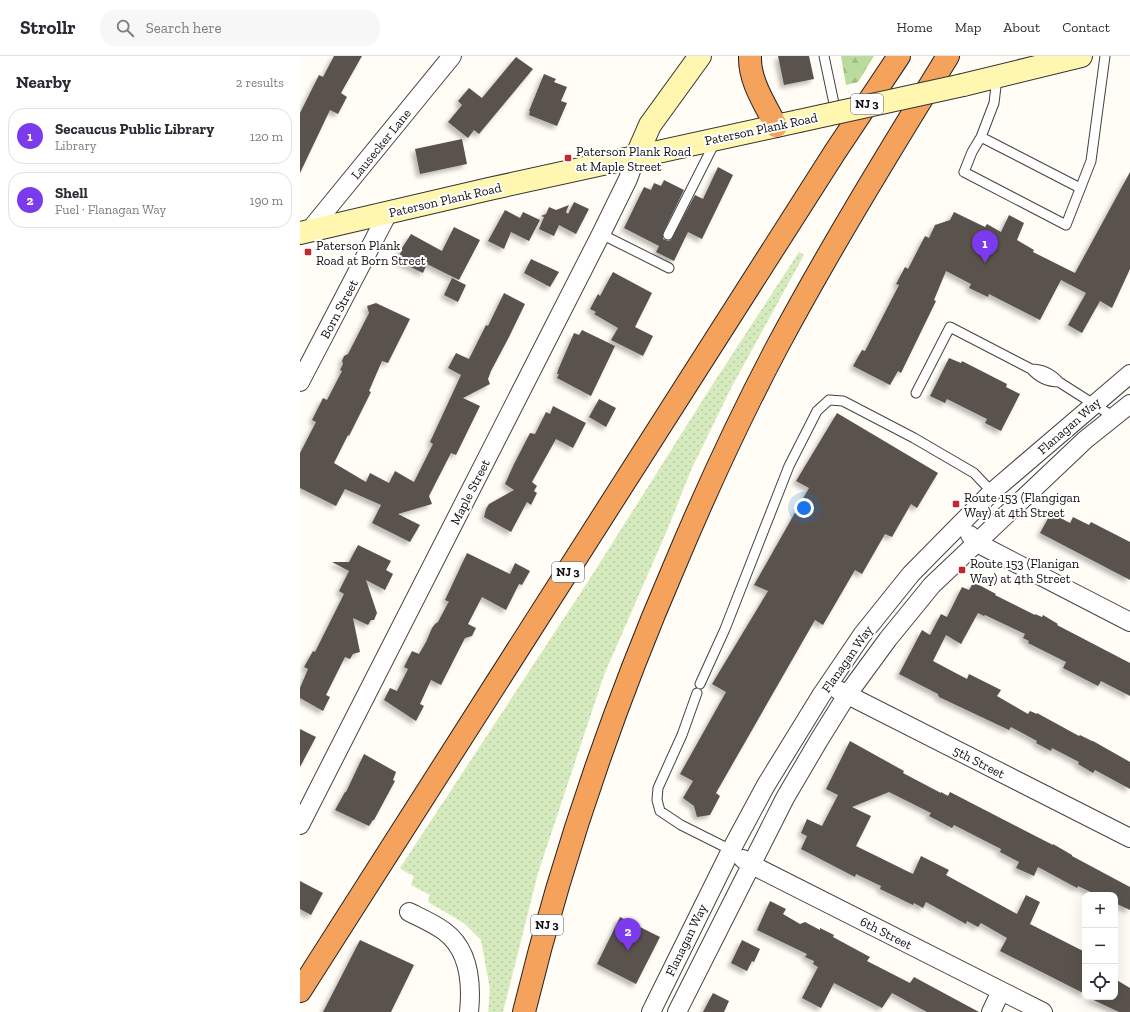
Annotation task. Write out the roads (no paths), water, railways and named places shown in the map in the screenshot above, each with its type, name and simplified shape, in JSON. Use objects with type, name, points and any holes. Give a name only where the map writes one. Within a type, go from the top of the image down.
[{"type":"highway","points":[[750,56],[752,77],[776,126]]},
{"type":"highway","name":"NJ 3","points":[[835,152],[887,56]]},
{"type":"highway","name":"NJ 3","points":[[300,991],[835,152],[899,56]]},
{"type":"highway","name":"NJ 3","points":[[524,1012],[537,959],[563,870],[607,738],[653,616],[699,508],[745,410],[816,276],[859,202],[948,56]]},
{"type":"main road","points":[[636,157],[650,125],[700,56]]},
{"type":"main road","name":"Paterson Plank Road","points":[[304,232],[489,189],[997,78],[1082,56]]},
{"type":"street","name":"Lausecker Lane","points":[[304,232],[452,56]]},
{"type":"street","name":"Maple Street","points":[[300,825],[601,234],[628,179],[636,157]]},
{"type":"street","name":"Born Street","points":[[300,382],[388,213]]},
{"type":"street","name":"Flanagan Way","points":[[651,1012],[731,850],[766,785],[828,685],[862,635],[911,574],[992,492],[1095,404],[1128,379]]},
{"type":"street","name":"Flanagan Way","points":[[677,1012],[785,798],[847,696],[888,639],[932,585],[1085,440],[1130,404]]},
{"type":"street","points":[[959,524],[977,543],[1130,622]]},
{"type":"street","points":[[888,603],[906,618]]},
{"type":"street","name":"5th Street","points":[[828,685],[847,696],[1130,838]]},
{"type":"street","points":[[780,761],[801,772]]},
{"type":"street","name":"6th Street","points":[[731,850],[752,865],[1044,1012]]},
{"type":"street","points":[[409,912],[444,931],[459,947],[465,957],[470,981],[469,1012]]},
{"type":"street","points":[[688,937],[709,949]]},
{"type":"street","points":[[990,1012],[1001,991]]},
{"type":"lane","points":[[824,56],[836,113]]},
{"type":"lane","points":[[997,78],[994,103],[981,137],[964,172],[1066,225],[1091,161],[1105,56]]},
{"type":"lane","points":[[981,137],[1080,188]]},
{"type":"lane","points":[[668,235],[716,139]]},
{"type":"lane","points":[[601,234],[669,268]]},
{"type":"lane","points":[[916,393],[950,327],[1031,369],[1042,369],[1054,375],[1059,382],[1114,417]]},
{"type":"lane","points":[[700,684],[725,629],[789,466],[817,411],[829,400],[843,402],[914,438],[974,473],[992,492]]},
{"type":"lane","points":[[697,693],[682,736],[658,788],[657,800],[660,811],[681,825],[731,850]]},
{"type":"place","name":"Paterson Plank Road at Maple Street","points":[[568,158]]},
{"type":"place","name":"Paterson Plank Road at Born Street","points":[[308,252]]},
{"type":"place","name":"Secaucus Public Library","points":[[985,263]]},
{"type":"place","name":"Route 153 (Flangigan Way) at 4th Street","points":[[956,504]]},
{"type":"place","name":"Route 153 (Flanigan Way) at 4th Street","points":[[962,570]]},
{"type":"place","name":"Shell","points":[[628,951]]}]
